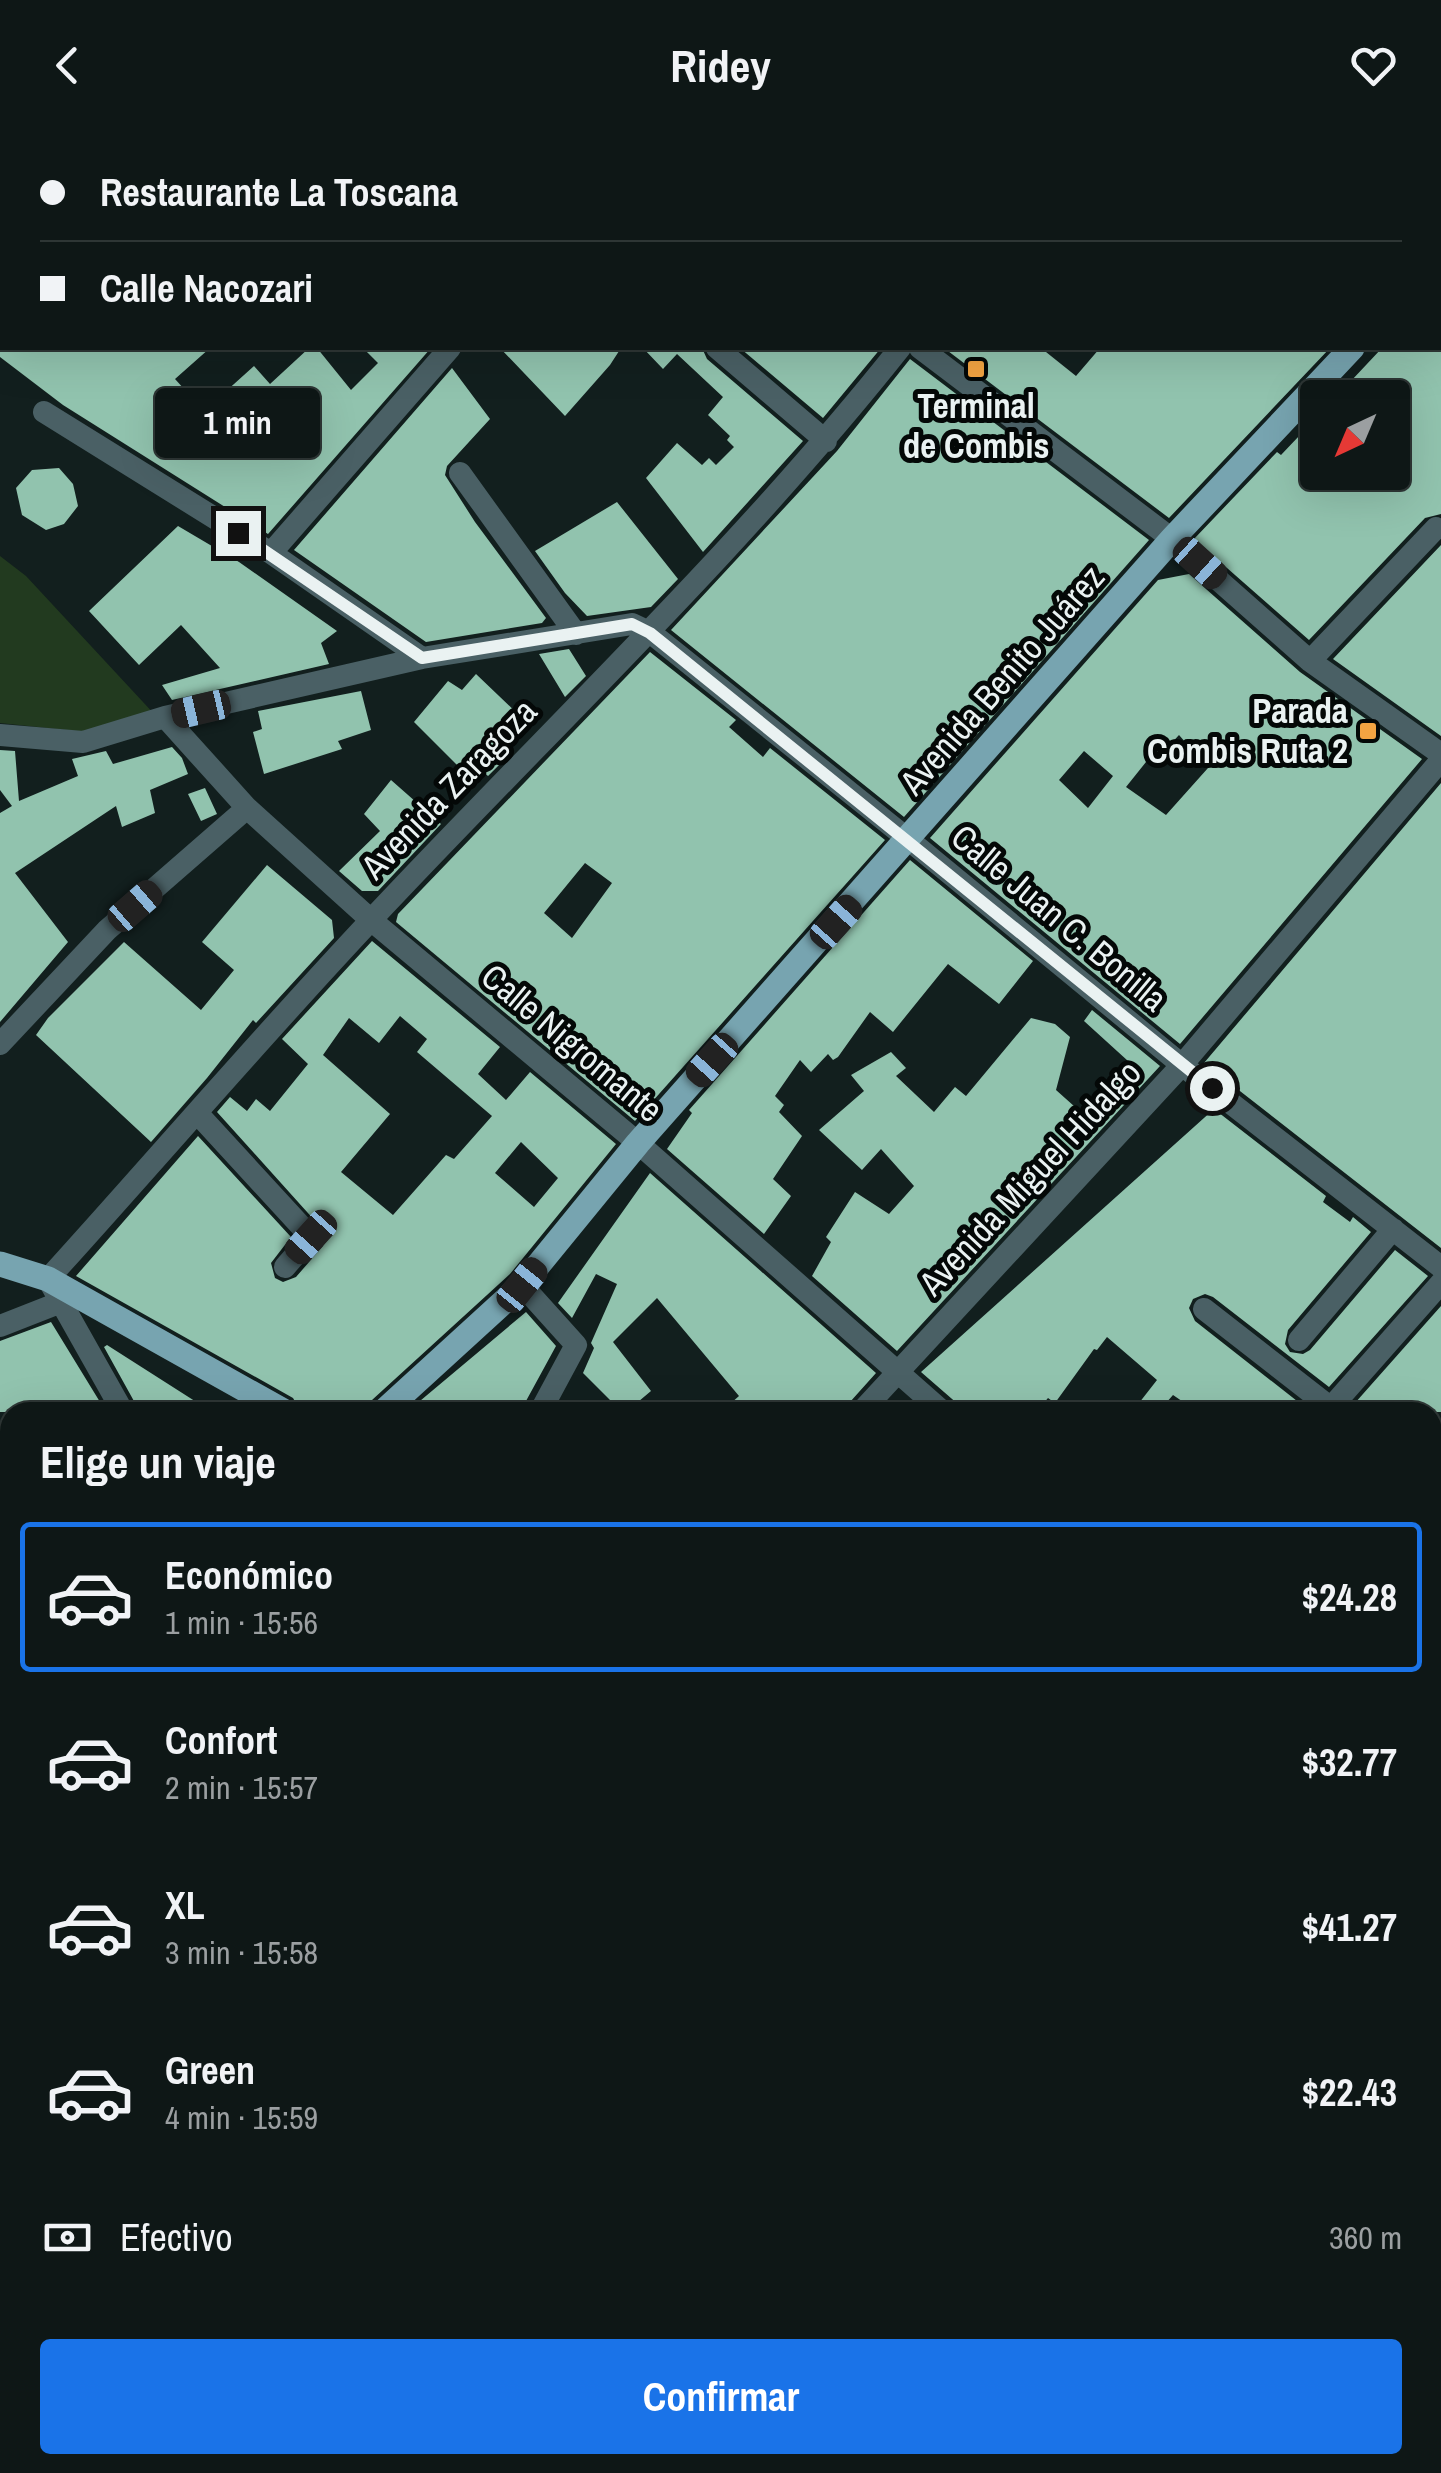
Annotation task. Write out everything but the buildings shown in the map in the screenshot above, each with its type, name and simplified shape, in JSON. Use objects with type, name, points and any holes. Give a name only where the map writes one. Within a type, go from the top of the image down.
[{"type":"main road","name":"Avenida Benito Juárez","points":[[394,1402],[522,1285],[638,1143],[1172,539],[1350,350]]},
{"type":"main road","points":[[0,1264],[48,1279],[69,1299],[266,1402]]},
{"type":"street","points":[[270,553],[448,350]]},
{"type":"street","points":[[719,350],[826,441]]},
{"type":"street","name":"Avenida Zaragoza","points":[[48,1279],[370,920],[641,629],[826,441],[898,350]]},
{"type":"street","points":[[923,350],[1172,539],[1310,661],[1441,757]]},
{"type":"street","points":[[44,412],[270,553],[422,658]]},
{"type":"street","points":[[460,473],[576,634]]},
{"type":"street","points":[[1310,661],[1436,528]]},
{"type":"street","points":[[0,734],[83,742],[164,717],[422,658],[576,634],[641,629]]},
{"type":"street","name":"Calle Juan C. Bonilla","points":[[641,629],[909,840],[1182,1065],[1441,1267]]},
{"type":"street","name":"Calle Nigromante","points":[[164,717],[248,808],[370,920],[638,1143],[930,1402]]},
{"type":"street","name":"Avenida Miguel Hidalgo","points":[[870,1402],[1182,1065],[1441,757]]},
{"type":"street","points":[[0,1044],[107,930],[248,808]]},
{"type":"street","points":[[198,1114],[311,1237],[284,1267]]},
{"type":"street","points":[[1299,1340],[1393,1229]]},
{"type":"street","points":[[1336,1402],[1441,1283]]},
{"type":"street","points":[[522,1285],[576,1345],[545,1402]]},
{"type":"street","points":[[0,1326],[69,1299],[111,1402]]},
{"type":"street","points":[[1204,1308],[1319,1402]]},
{"type":"green space","points":[[0,556],[26,576],[156,716],[85,732],[0,723]]},
{"type":"place","name":"Terminal de Combis","points":[[976,369]]},
{"type":"place","name":"Parada Combis Ruta 2","points":[[1368,731]]},
{"type":"route","points":[[238,533],[422,658],[632,624],[650,633],[1212,1088]]}]
